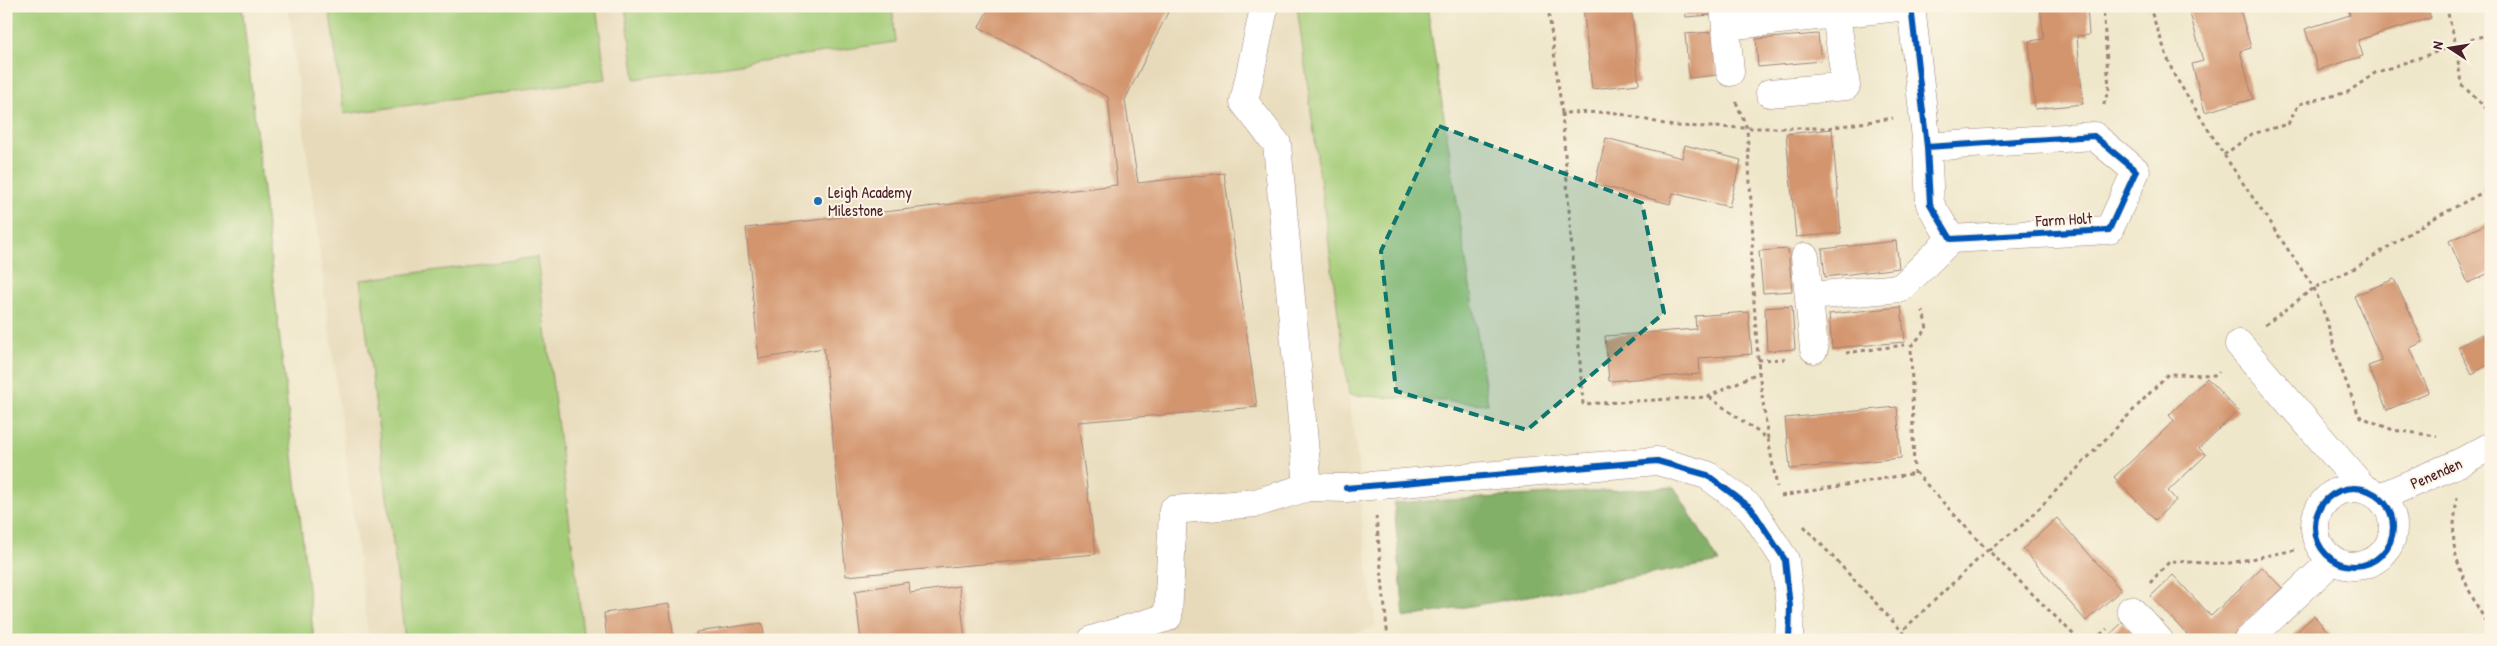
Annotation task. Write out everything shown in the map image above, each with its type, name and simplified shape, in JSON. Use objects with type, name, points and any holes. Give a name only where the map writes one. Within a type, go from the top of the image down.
[{"type":"street","points":[[1262,6],[1263,13],[1244,102],[1277,144],[1308,487]]},
{"type":"street","points":[[1730,72],[1725,16],[1836,14],[1909,6],[1927,147],[1930,204],[1951,239],[1901,288],[1810,296]]},
{"type":"street","points":[[1770,94],[1846,86],[1836,14]]},
{"type":"street","points":[[1927,147],[2094,136]]},
{"type":"street","name":"Farm Holt","points":[[1951,239],[2109,230],[2136,171],[2094,136]]},
{"type":"street","points":[[1805,257],[1814,349]]},
{"type":"street","points":[[2239,344],[2372,493],[2388,508],[2393,520],[2393,534],[2387,549],[2378,559],[2365,565],[2346,566],[2327,553],[2248,640]]},
{"type":"street","name":"Penenden","points":[[2327,553],[2316,533],[2316,520],[2327,499],[2345,490],[2372,493],[2461,462],[2491,446]]},
{"type":"street","points":[[1092,640],[1168,617],[1173,510],[1256,504],[1308,487],[1346,488],[1657,461],[1707,474],[1751,508],[1785,560],[1790,607],[1789,640]]},
{"type":"street","points":[[2131,610],[2159,640]]},
{"type":"path","points":[[1548,6],[1562,113],[1584,404],[1708,397],[1758,372]]},
{"type":"path","points":[[2094,136],[2109,88],[2103,6]]},
{"type":"path","points":[[2149,6],[2173,73],[2224,155],[2314,288]]},
{"type":"path","points":[[2446,6],[2456,45],[2461,84],[2491,113]]},
{"type":"path","points":[[2224,155],[2252,134],[2288,124],[2299,104],[2348,92],[2375,73],[2491,33]]},
{"type":"path","points":[[1562,113],[1612,112],[1673,126],[1747,128],[1828,128],[1923,113]]},
{"type":"path","points":[[1747,128],[1753,239],[1751,260],[1758,372],[1768,439],[1779,496],[1783,504]]},
{"type":"path","points":[[1911,640],[1902,631],[1988,551],[2025,523],[2168,374],[2217,375],[2239,344],[2314,288],[2357,267],[2427,222],[2491,188]]},
{"type":"path","points":[[1914,275],[1927,329],[1911,346],[1914,474],[1988,551],[2079,640]]},
{"type":"path","points":[[1708,397],[1768,439]]},
{"type":"path","points":[[1779,496],[1914,474]]},
{"type":"path","points":[[1373,485],[1388,640]]},
{"type":"path","points":[[1802,525],[1901,630]]},
{"type":"path","points":[[2094,640],[2131,610],[2142,589],[2154,580],[2170,561],[2225,564],[2255,556],[2327,553]]},
{"type":"highlighted area","points":[[1439,126],[1642,203],[1664,313],[1527,430],[1396,391],[1381,251]]},
{"type":"shaded area","name":"Leigh Academy Milestone","points":[[288,6],[1297,6],[1358,463],[1361,515],[1376,627],[1332,640],[369,640]]},
{"type":"green space","points":[[6,6],[242,6],[314,640],[6,640]]},
{"type":"green space","points":[[329,6],[596,6],[606,79],[344,114]]},
{"type":"green space","points":[[625,6],[892,6],[896,42],[635,79]]},
{"type":"green space","points":[[1297,6],[1427,6],[1488,404],[1349,395]]},
{"type":"green space","points":[[537,257],[584,640],[405,640],[360,280]]},
{"type":"green space","points":[[1674,487],[1719,562],[1404,618],[1394,503]]},
{"type":"building","points":[[990,6],[1171,6],[1125,100],[1138,183],[1224,173],[1257,407],[1078,422],[1096,554],[846,576],[824,348],[759,359],[746,228],[1117,185],[1108,97],[979,27]]},
{"type":"building","points":[[1583,6],[1631,6],[1639,84],[1592,89]]},
{"type":"building","points":[[1685,6],[1712,6],[1712,15],[1686,17]]},
{"type":"building","points":[[2040,6],[2087,6],[2089,35],[2077,36],[2083,104],[2035,109],[2029,41],[2044,39]]},
{"type":"building","points":[[2188,6],[2239,6],[2251,48],[2240,51],[2253,99],[2205,112],[2192,64],[2203,61]]},
{"type":"building","points":[[2348,6],[2427,6],[2431,18],[2358,40],[2363,56],[2318,70],[2305,29],[2350,15]]},
{"type":"building","points":[[1713,32],[1717,75],[1689,78],[1685,34]]},
{"type":"building","points":[[1818,34],[1821,61],[1758,67],[1756,39]]},
{"type":"building","points":[[1832,129],[1841,233],[1796,237],[1786,134]]},
{"type":"building","points":[[1606,138],[1682,158],[1685,145],[1741,160],[1729,207],[1673,193],[1670,204],[1595,184]]},
{"type":"building","points":[[2491,222],[2491,272],[2468,283],[2449,241]]},
{"type":"building","points":[[1896,241],[1899,268],[1825,277],[1822,249]]},
{"type":"building","points":[[1788,249],[1792,291],[1763,293],[1759,251]]},
{"type":"building","points":[[2394,279],[2423,342],[2410,348],[2429,392],[2387,410],[2368,366],[2382,361],[2354,296]]},
{"type":"building","points":[[1792,306],[1795,349],[1767,351],[1765,308]]},
{"type":"building","points":[[1901,307],[1905,342],[1832,348],[1829,314]]},
{"type":"building","points":[[1748,312],[1752,354],[1699,358],[1700,374],[1609,381],[1605,336],[1696,329],[1695,316]]},
{"type":"building","points":[[2482,334],[2491,349],[2491,363],[2472,374],[2458,347]]},
{"type":"building","points":[[2207,378],[2238,411],[2199,448],[2206,455],[2168,491],[2176,500],[2155,520],[2114,477],[2174,421],[2169,415]]},
{"type":"building","points":[[1897,407],[1901,458],[1790,469],[1785,418]]},
{"type":"building","points":[[2057,518],[2121,590],[2086,621],[2023,549]]},
{"type":"building","points":[[2262,567],[2282,588],[2228,640],[2192,640],[2151,596],[2173,575],[2211,616]]},
{"type":"building","points":[[909,582],[910,593],[959,586],[965,639],[861,640],[855,591]]},
{"type":"building","points":[[669,604],[674,640],[607,640],[604,613]]},
{"type":"building","points":[[2314,616],[2334,638],[2287,640]]},
{"type":"building","points":[[2123,622],[2139,640],[2104,640]]},
{"type":"building","points":[[762,623],[765,640],[697,640],[696,632]]},
{"type":"cycle path","points":[[1911,6],[1927,147],[1930,204],[1951,239],[2109,230],[2136,171],[2094,136],[1927,147]]},
{"type":"cycle path","points":[[1346,488],[1657,461],[1707,475],[1751,508],[1785,560],[1790,607],[1789,640]]},
{"type":"cycle path","points":[[2354,488],[2369,491],[2381,500],[2390,512],[2393,527],[2390,542],[2381,554],[2369,563],[2354,566],[2339,563],[2327,554],[2318,542],[2315,527],[2318,512],[2327,500],[2339,491],[2354,488]]},
{"type":"place","name":"Leigh Academy Milestone","points":[[818,201]]}]
